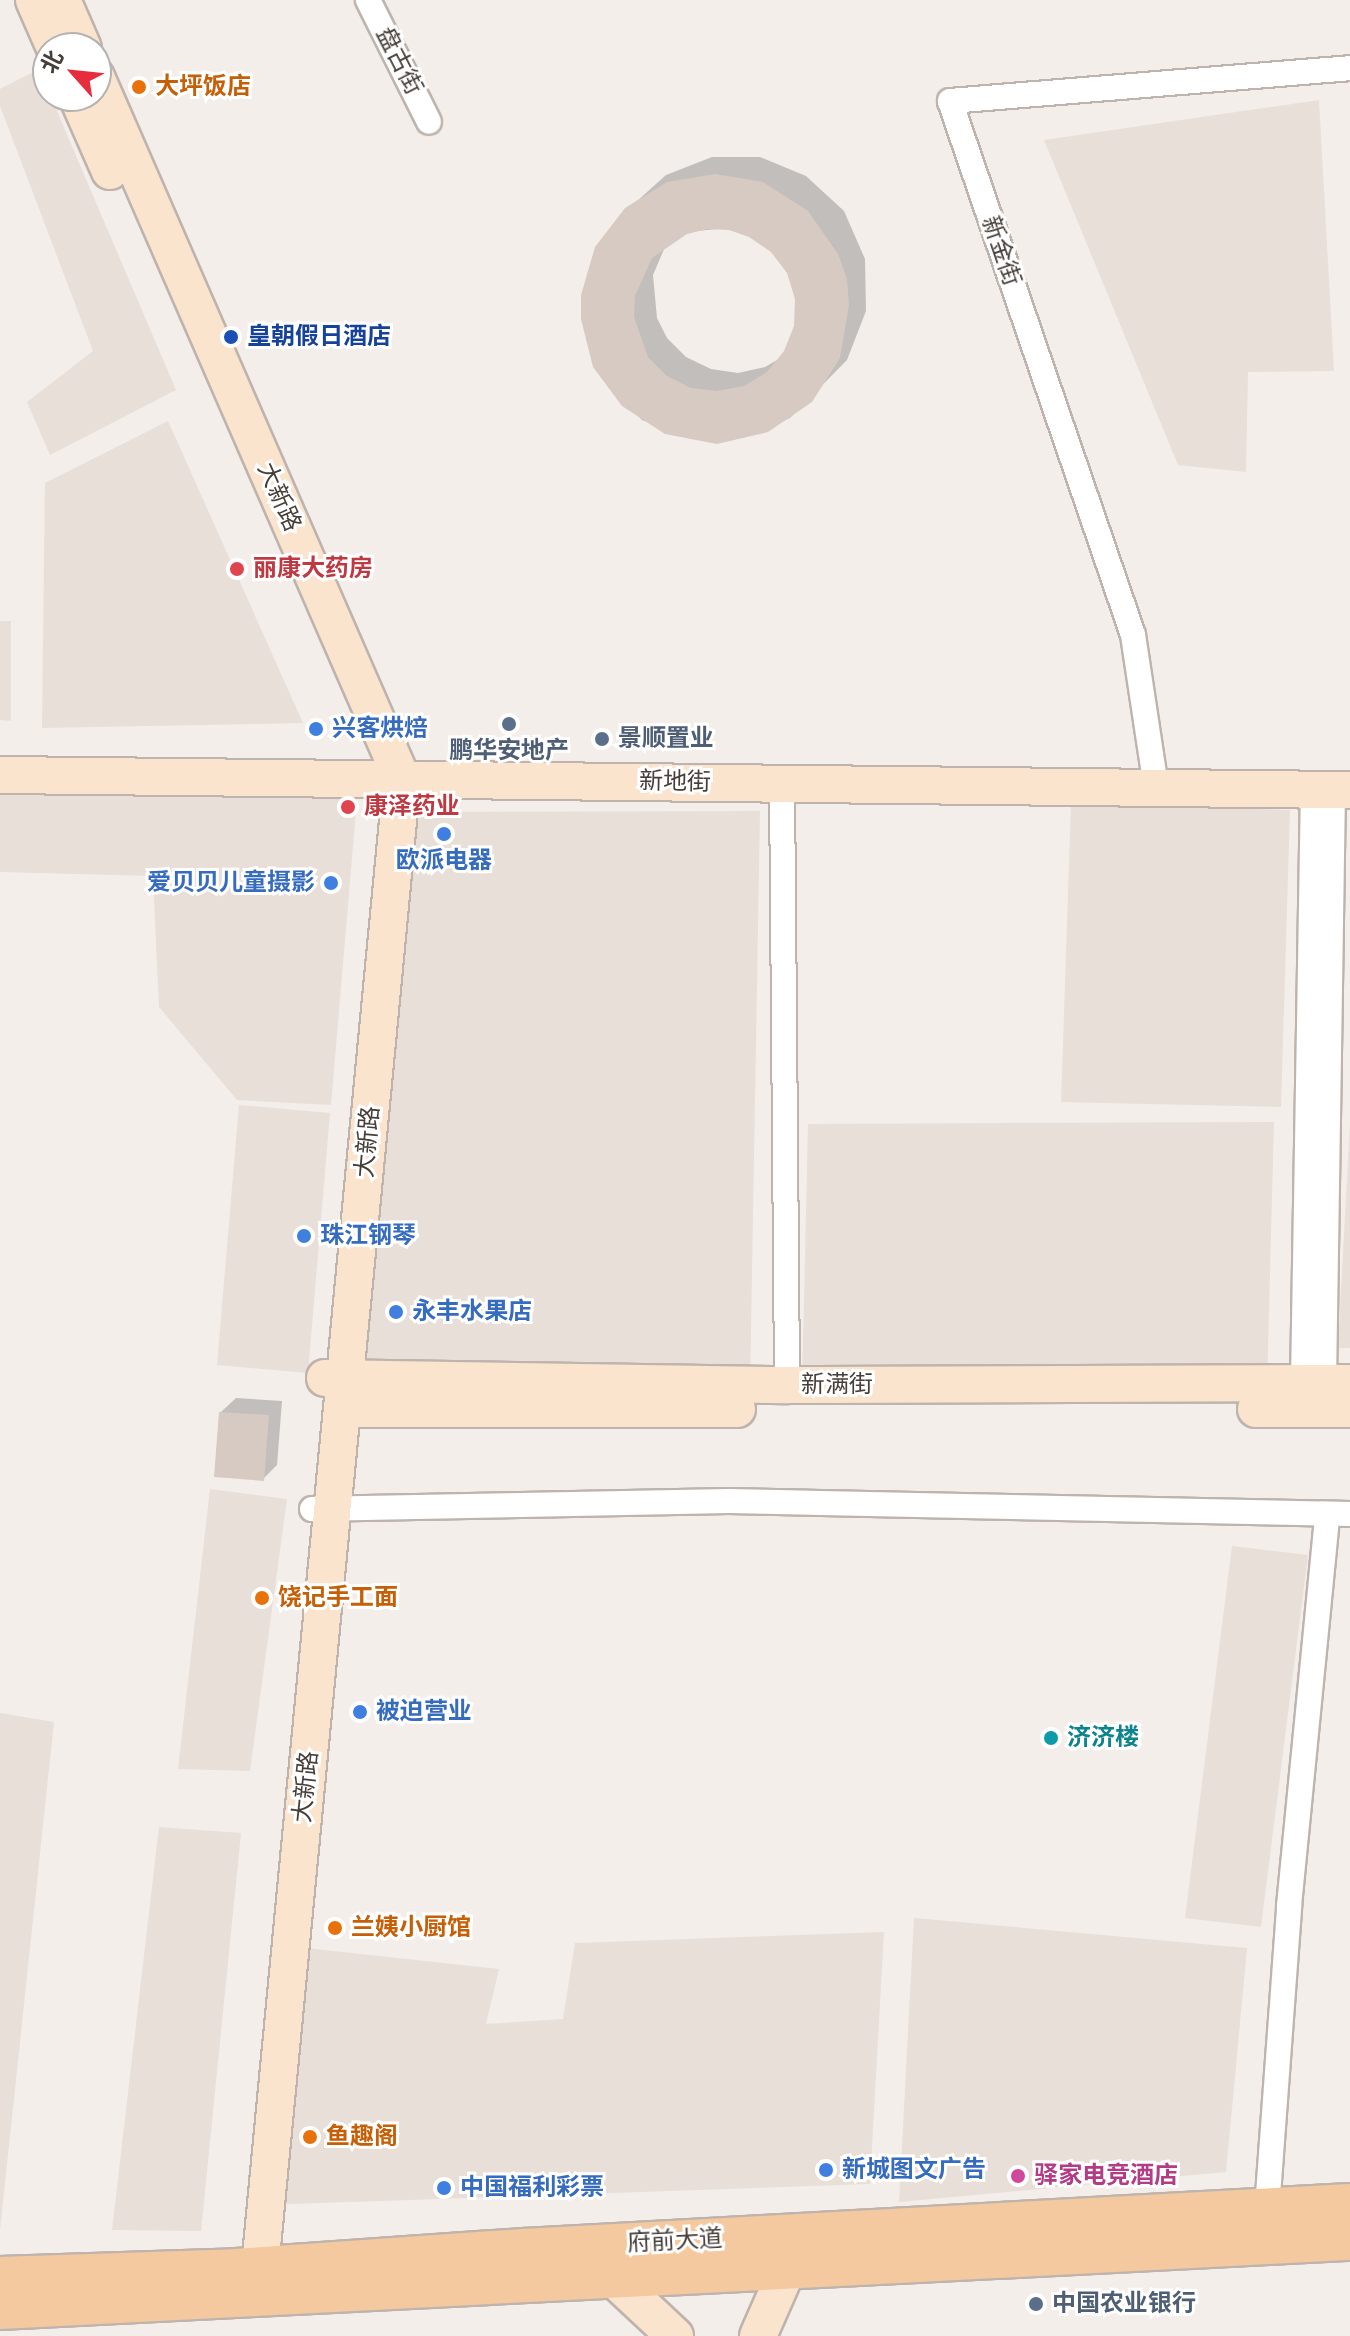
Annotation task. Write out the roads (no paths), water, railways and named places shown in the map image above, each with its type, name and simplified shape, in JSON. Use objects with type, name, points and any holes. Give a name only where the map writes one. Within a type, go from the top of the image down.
[{"type":"main road","name":"府前大道","points":[[0,2277],[248,2268],[1350,2204]]},
{"type":"main road","name":"府前大道","points":[[0,2309],[1350,2240]]},
{"type":"street","points":[[34,0],[48,32]]},
{"type":"street","points":[[62,0],[76,32]]},
{"type":"street","name":"盘古街","points":[[368,0],[429,122]]},
{"type":"street","name":"新金街","points":[[1156,787],[1133,635],[950,101],[1350,68]]},
{"type":"street","name":"大新路","points":[[84,112],[392,778],[312,1509],[248,2268]]},
{"type":"street","name":"大新路","points":[[111,112],[392,778],[343,1409],[248,2268]]},
{"type":"street","name":"新地街","points":[[0,752],[1336,784]]},
{"type":"street","name":"新地街","points":[[0,775],[1156,787],[1336,784]]},
{"type":"street","points":[[782,783],[787,1385]]},
{"type":"street","points":[[1326,1383],[1336,784]]},
{"type":"street","name":"新满街","points":[[325,1378],[787,1385],[1326,1383]]},
{"type":"street","name":"新满街","points":[[343,1409],[1350,1409]]},
{"type":"street","points":[[312,1509],[729,1501],[1339,1514],[1289,1906],[1267,2209]]},
{"type":"street","points":[[758,2336],[787,2270]]},
{"type":"street","points":[[613,2278],[675,2336]]},
{"type":"place","name":"大坪饭店","points":[[139,87]]},
{"type":"place","name":"皇朝假日酒店","points":[[231,337]]},
{"type":"place","name":"丽康大药房","points":[[237,569]]},
{"type":"place","name":"鹏华安地产","points":[[509,724]]},
{"type":"place","name":"兴客烘焙","points":[[316,729]]},
{"type":"place","name":"景顺置业","points":[[602,739]]},
{"type":"place","name":"康泽药业","points":[[348,807]]},
{"type":"place","name":"欧派电器","points":[[444,834]]},
{"type":"place","name":"爱贝贝儿童摄影","points":[[331,883]]},
{"type":"place","name":"珠江钢琴","points":[[304,1236]]},
{"type":"place","name":"永丰水果店","points":[[396,1312]]},
{"type":"place","name":"饶记手工面","points":[[262,1598]]},
{"type":"place","name":"被迫营业","points":[[360,1712]]},
{"type":"place","name":"济济楼","points":[[1051,1738]]},
{"type":"place","name":"兰姨小厨馆","points":[[335,1928]]},
{"type":"place","name":"鱼趣阁","points":[[310,2137]]},
{"type":"place","name":"新城图文广告","points":[[826,2170]]},
{"type":"place","name":"驿家电竞酒店","points":[[1018,2176]]},
{"type":"place","name":"中国福利彩票","points":[[444,2188]]},
{"type":"place","name":"中国农业银行","points":[[1036,2304]]}]
